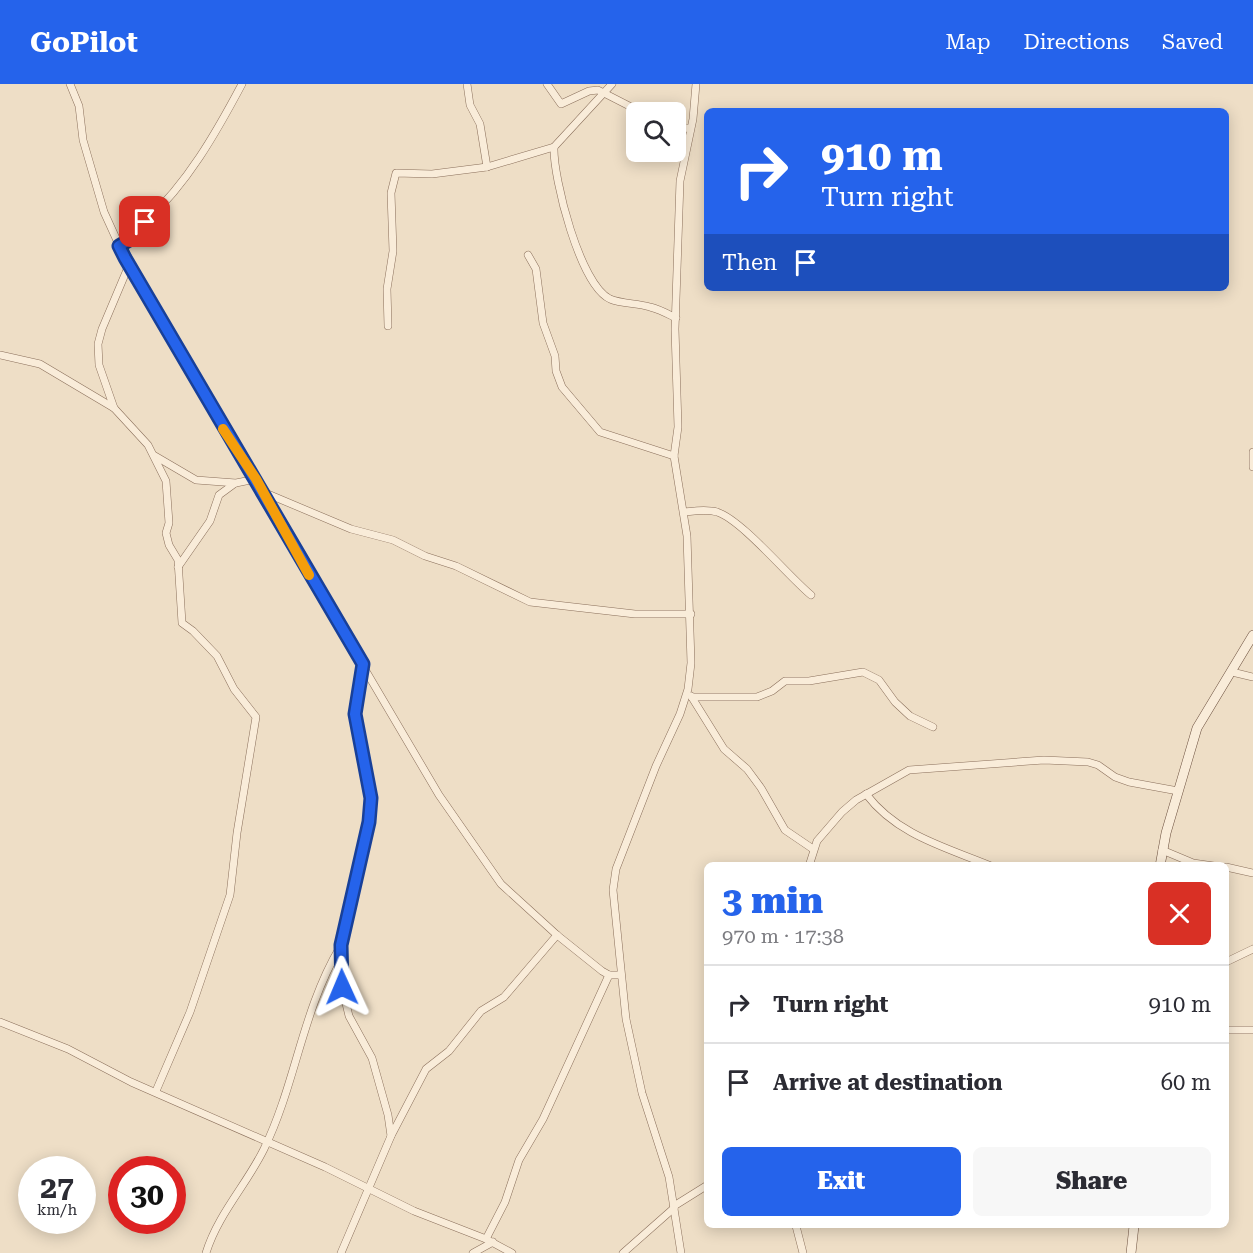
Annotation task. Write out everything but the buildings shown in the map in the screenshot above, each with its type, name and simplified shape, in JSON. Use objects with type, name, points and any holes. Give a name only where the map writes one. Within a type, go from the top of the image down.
[{"type":"main road","points":[[1160,862],[1197,728],[1209,704],[1232,672],[1253,635]]},
{"type":"main road","points":[[1131,1253],[1134,1228]]},
{"type":"street","points":[[70,84],[79,106],[83,140],[110,229],[231,442],[256,479],[439,795],[501,884],[557,935],[609,975],[621,975]]},
{"type":"street","points":[[119,246],[129,240],[156,213],[209,146],[242,84]]},
{"type":"street","points":[[466,84],[470,105],[480,124],[487,167]]},
{"type":"street","points":[[547,84],[561,104],[589,91],[598,90],[626,105]]},
{"type":"street","points":[[388,326],[387,289],[393,251],[391,193],[396,173],[432,174],[487,167],[554,147],[612,84]]},
{"type":"street","points":[[681,1253],[669,1177],[642,1093],[626,1019],[613,879],[656,766],[681,714],[688,689],[691,614],[684,512],[675,456],[678,427],[676,318],[680,181],[696,84]]},
{"type":"street","points":[[686,128],[690,129]]},
{"type":"street","points":[[554,147],[566,218],[574,242],[596,285],[611,299],[652,307],[676,318]]},
{"type":"street","points":[[528,255],[536,269],[543,322],[562,387],[600,432],[675,456]]},
{"type":"street","points":[[114,408],[99,365],[98,344],[129,265]]},
{"type":"street","points":[[0,355],[40,364],[114,408],[153,454],[167,465],[196,480],[236,483],[256,479]]},
{"type":"street","points":[[1253,452],[1253,467]]},
{"type":"street","points":[[153,454],[166,481],[169,523],[166,533],[169,545],[177,557],[182,623],[194,631],[217,656],[225,673],[255,714],[256,720],[237,833],[230,895],[190,1012],[156,1091]]},
{"type":"street","points":[[178,567],[210,521],[219,495],[236,483]]},
{"type":"street","points":[[263,492],[351,529],[393,540],[425,556],[456,566],[530,602],[635,614],[691,614]]},
{"type":"street","points":[[684,512],[701,510],[722,514],[774,558],[810,595]]},
{"type":"street","points":[[363,664],[355,714],[371,798],[369,822],[341,945],[342,987],[350,1016],[372,1058],[388,1115],[391,1136]]},
{"type":"street","points":[[692,698],[757,697],[772,691],[785,681],[809,681],[863,672],[879,680],[895,702],[910,716],[933,727]]},
{"type":"street","points":[[1232,672],[1253,677]]},
{"type":"street","points":[[688,689],[724,749],[747,769],[761,788],[785,830],[813,849]]},
{"type":"street","points":[[810,862],[813,849],[842,812],[866,794],[909,770],[1044,760],[1088,762],[1129,782],[1178,791]]},
{"type":"street","points":[[866,794],[886,818],[939,846],[981,862]]},
{"type":"street","points":[[1162,850],[1191,862]]},
{"type":"street","points":[[1229,868],[1253,873]]},
{"type":"street","points":[[341,1253],[367,1187],[426,1069],[449,1051],[481,1011],[504,997],[557,935]]},
{"type":"street","points":[[206,1253],[217,1226],[267,1142],[289,1084],[301,1036],[324,975],[341,945]]},
{"type":"street","points":[[1229,961],[1253,949]]},
{"type":"street","points":[[473,1253],[489,1241],[519,1160],[543,1119],[609,975]]},
{"type":"street","points":[[0,1022],[68,1049],[132,1082],[367,1187],[414,1211],[489,1241],[512,1253]]},
{"type":"street","points":[[1229,1030],[1253,1030]]},
{"type":"street","points":[[623,1253],[674,1207],[704,1187]]},
{"type":"street","points":[[797,1228],[803,1253]]},
{"type":"slow traffic","points":[[223,429],[256,479],[309,575]]},
{"type":"route","points":[[145,222],[129,240],[119,246],[213,407],[223,429],[256,479],[314,583],[363,664],[358,683],[355,714],[356,730],[371,798],[369,822],[341,945],[342,987]]}]
